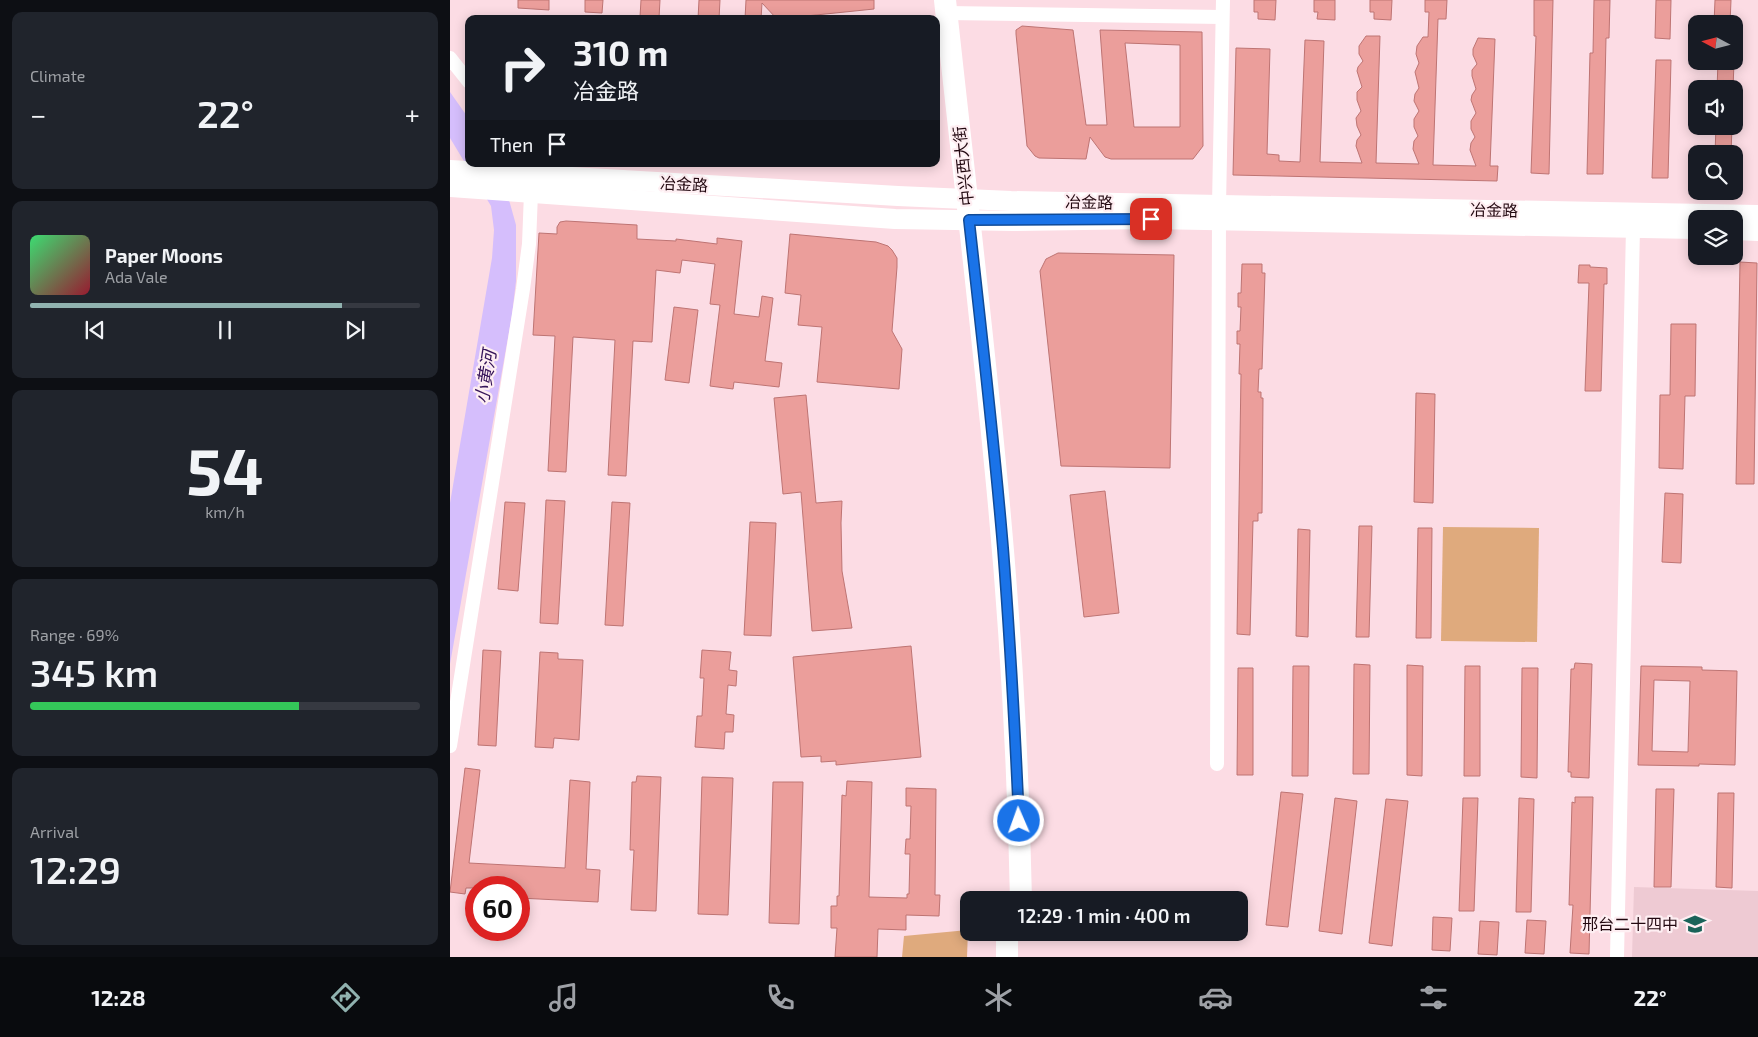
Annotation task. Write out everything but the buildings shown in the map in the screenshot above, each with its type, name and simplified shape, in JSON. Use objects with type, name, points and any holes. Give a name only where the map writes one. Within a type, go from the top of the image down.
[{"type":"main road","name":"中兴西大街","points":[[940,26],[960,209],[969,358],[987,550],[1001,768],[1006,891]]},
{"type":"main road","name":"中兴西大街","points":[[940,89],[986,365],[1003,548],[1017,767],[1021,891]]},
{"type":"main road","points":[[1007,941],[1008,957]]},
{"type":"main road","points":[[1022,941],[1023,957]]},
{"type":"street","points":[[1217,764],[1219,212],[1223,0]]},
{"type":"street","points":[[938,8],[1222,17]]},
{"type":"street","points":[[450,58],[465,77]]},
{"type":"street","name":"冶金路","points":[[450,170],[516,179],[960,209],[1758,215]]},
{"type":"street","points":[[450,746],[529,244],[516,179]]},
{"type":"street","name":"冶金路","points":[[450,187],[479,189],[516,179]]},
{"type":"street","name":"冶金路","points":[[1219,212],[1688,230]]},
{"type":"street","points":[[1617,957],[1633,228]]},
{"type":"street","points":[[1743,230],[1758,231]]},
{"type":"shaded area","points":[[1443,527],[1539,528],[1537,642],[1441,641]]},
{"type":"shaded area","name":"邢台二十四中","points":[[1634,887],[1758,891],[1758,957],[1632,957]]},
{"type":"shaded area","points":[[960,931],[960,941],[968,941],[967,957],[902,957],[904,936]]},
{"type":"water","points":[[450,92],[465,113],[465,163],[450,138]]},
{"type":"water","name":"小黄河","points":[[467,167],[483,167],[501,171],[516,225],[516,281],[512,315],[450,664],[450,503],[492,258],[494,230],[491,206]]},
{"type":"place","name":"邢台二十四中","points":[[1695,924]]},
{"type":"route","points":[[1019,821],[1003,548],[985,356],[969,220],[1151,219]]}]
